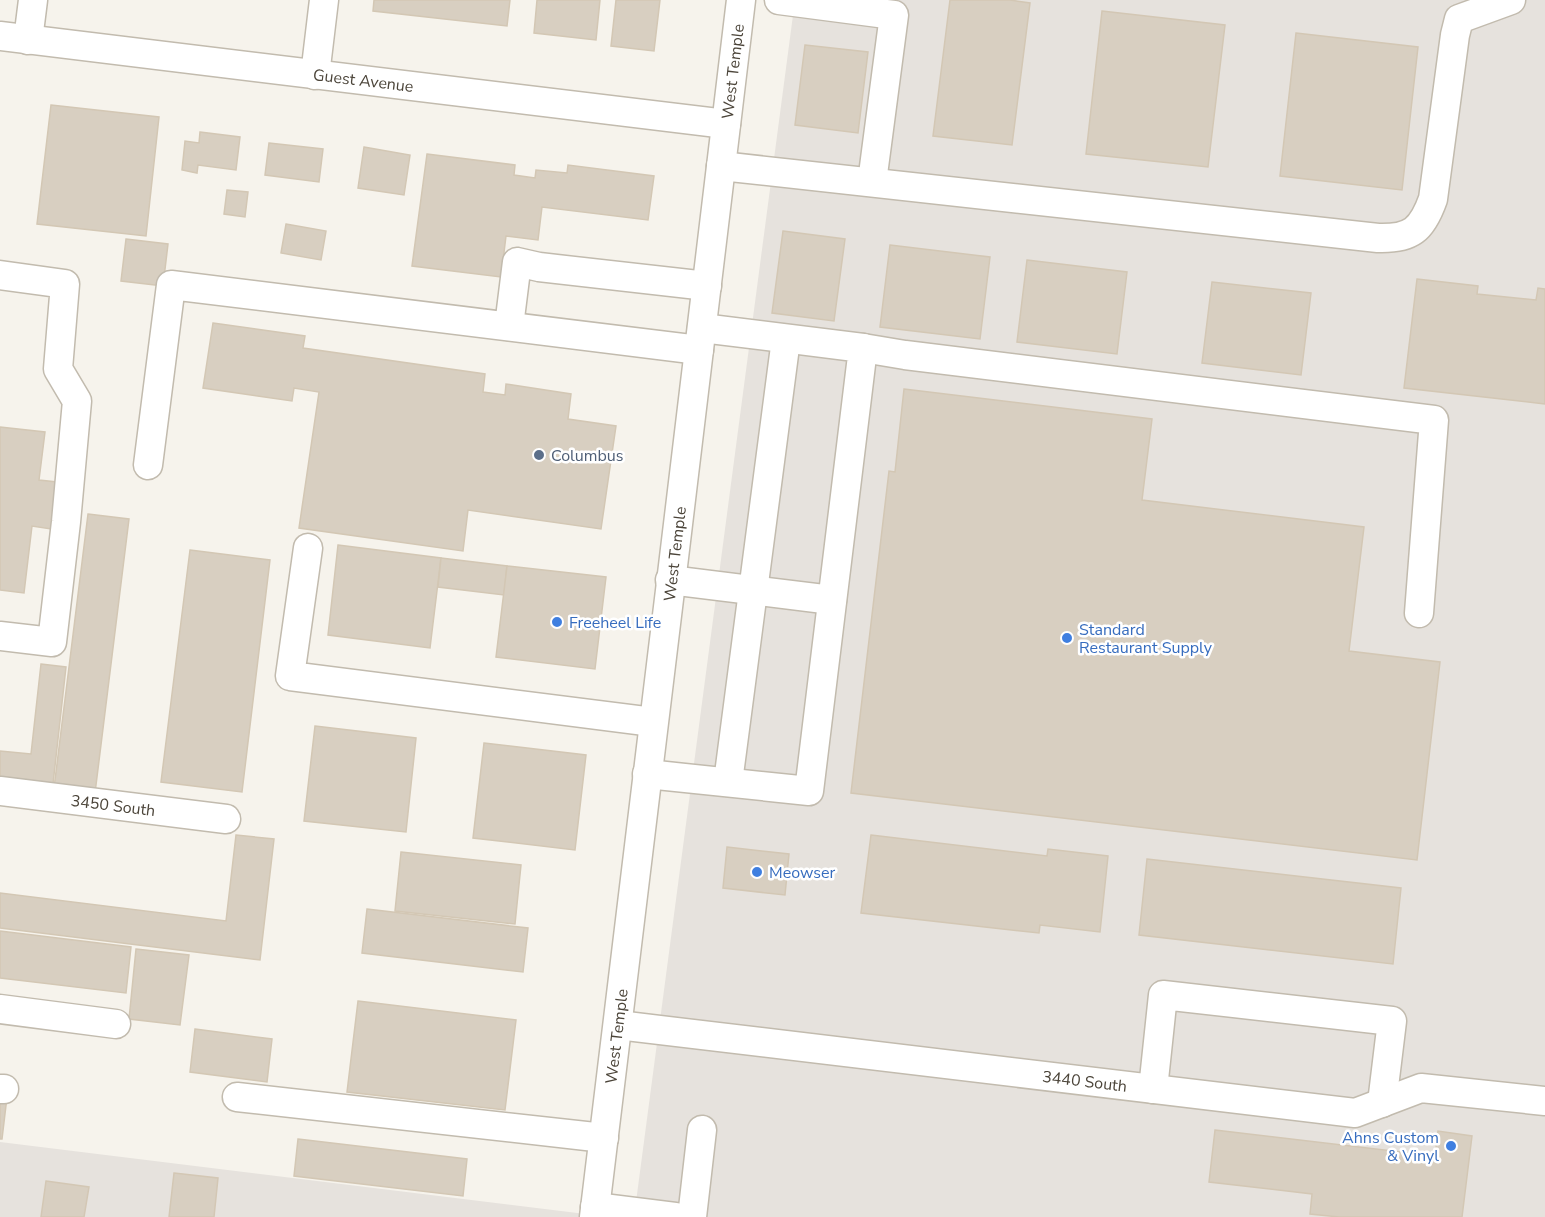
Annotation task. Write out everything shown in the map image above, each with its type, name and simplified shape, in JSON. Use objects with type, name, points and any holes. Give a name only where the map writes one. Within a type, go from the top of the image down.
[{"type":"street","points":[[14,38],[33,0]]},
{"type":"street","points":[[315,75],[324,0]]},
{"type":"street","name":"West Temple","points":[[594,1212],[741,0]]},
{"type":"street","points":[[779,0],[894,15],[872,182]]},
{"type":"street","points":[[722,165],[1395,239],[1409,234],[1419,226],[1428,213],[1433,199],[1459,19],[1511,0]]},
{"type":"street","name":"Guest Avenue","points":[[14,38],[726,124]]},
{"type":"street","points":[[509,326],[517,262],[539,267],[707,286]]},
{"type":"street","points":[[0,275],[65,284],[58,369],[77,401],[52,642],[0,636]]},
{"type":"street","points":[[147,465],[171,285],[509,326],[700,339],[786,339],[863,348],[905,356],[1434,420],[1419,613]]},
{"type":"street","points":[[728,782],[786,339]]},
{"type":"street","points":[[647,774],[809,791],[863,348]]},
{"type":"street","points":[[308,548],[290,676],[653,722]]},
{"type":"street","points":[[670,580],[832,600]]},
{"type":"street","name":"3450 South","points":[[0,791],[226,819]]},
{"type":"street","points":[[1153,1089],[1163,995],[1392,1022],[1382,1103]]},
{"type":"street","points":[[0,1009],[116,1024]]},
{"type":"street","name":"3440 South","points":[[618,1025],[1355,1113],[1421,1088],[1545,1101]]},
{"type":"street","points":[[237,1097],[603,1138]]},
{"type":"street","points":[[692,1217],[702,1131]]},
{"type":"street","points":[[594,1212],[675,1217]]},
{"type":"shaded area","points":[[795,0],[1545,0],[1545,1217],[634,1217]]},
{"type":"shaded area","points":[[0,1142],[610,1217],[0,1217]]},
{"type":"building","points":[[374,0],[510,0],[507,26],[373,11]]},
{"type":"building","points":[[537,0],[600,0],[596,40],[534,33]]},
{"type":"building","points":[[616,0],[660,0],[654,51],[611,46]]},
{"type":"building","points":[[950,0],[1010,0],[1030,3],[1012,145],[933,136]]},
{"type":"building","points":[[1102,11],[1225,25],[1208,167],[1086,154]]},
{"type":"building","points":[[1296,33],[1418,47],[1402,190],[1280,176]]},
{"type":"building","points":[[805,45],[868,52],[858,133],[795,125]]},
{"type":"building","points":[[51,105],[159,117],[146,236],[37,224]]},
{"type":"building","points":[[200,132],[240,137],[236,170],[198,165],[197,173],[182,170],[185,141],[199,143]]},
{"type":"building","points":[[269,143],[323,149],[319,182],[265,175]]},
{"type":"building","points":[[364,147],[410,155],[404,195],[358,188]]},
{"type":"building","points":[[427,154],[515,165],[514,175],[535,178],[536,170],[567,173],[568,165],[654,176],[648,220],[542,207],[538,240],[506,236],[501,277],[412,266]]},
{"type":"building","points":[[227,190],[248,192],[245,217],[224,214]]},
{"type":"building","points":[[286,224],[326,231],[321,260],[281,253]]},
{"type":"building","points":[[783,231],[845,239],[834,321],[772,313]]},
{"type":"building","points":[[126,239],[168,244],[163,286],[121,281]]},
{"type":"building","points":[[890,245],[990,257],[980,339],[880,327]]},
{"type":"building","points":[[1027,260],[1127,272],[1117,354],[1017,342]]},
{"type":"building","points":[[1417,279],[1478,286],[1477,294],[1536,300],[1538,288],[1545,289],[1545,404],[1404,388]]},
{"type":"building","points":[[1212,282],[1311,293],[1301,375],[1202,363]]},
{"type":"building","points":[[213,323],[305,336],[303,348],[485,374],[483,392],[505,395],[506,384],[571,394],[568,419],[616,426],[601,529],[468,510],[463,551],[299,528],[319,392],[294,388],[292,401],[203,388]]},
{"type":"building","points":[[904,389],[1152,419],[1142,500],[1364,527],[1349,651],[1440,662],[1417,860],[851,793],[889,471],[895,472]]},
{"type":"building","points":[[0,427],[45,432],[39,480],[57,482],[51,529],[32,526],[24,593],[0,590]]},
{"type":"building","points":[[88,514],[129,519],[95,793],[54,788]]},
{"type":"building","points":[[338,545],[441,558],[430,648],[328,635]]},
{"type":"building","points":[[190,550],[270,560],[242,792],[161,782]]},
{"type":"building","points":[[441,558],[507,566],[504,595],[438,587]]},
{"type":"building","points":[[507,566],[606,577],[595,669],[496,657]]},
{"type":"building","points":[[41,664],[66,667],[53,784],[0,777],[0,751],[31,754]]},
{"type":"building","points":[[315,726],[416,738],[406,832],[304,821]]},
{"type":"building","points":[[484,743],[586,755],[575,850],[473,838]]},
{"type":"building","points":[[236,835],[274,839],[260,960],[0,928],[0,893],[226,921]]},
{"type":"building","points":[[871,835],[1047,856],[1048,849],[1108,856],[1100,932],[1040,925],[1039,933],[861,913]]},
{"type":"building","points":[[727,847],[789,854],[785,895],[723,888]]},
{"type":"building","points":[[401,852],[521,865],[515,924],[395,911]]},
{"type":"building","points":[[1147,859],[1401,888],[1393,964],[1139,935]]},
{"type":"building","points":[[367,909],[528,928],[523,972],[362,953]]},
{"type":"building","points":[[0,931],[131,947],[126,993],[0,978]]},
{"type":"building","points":[[136,949],[189,955],[180,1025],[129,1019]]},
{"type":"building","points":[[358,1001],[516,1020],[505,1110],[347,1092]]},
{"type":"building","points":[[195,1029],[272,1039],[267,1082],[190,1072]]},
{"type":"building","points":[[0,1097],[7,1097],[2,1139],[0,1139]]},
{"type":"building","points":[[1215,1130],[1435,1156],[1438,1131],[1472,1136],[1462,1217],[1339,1217],[1310,1214],[1312,1194],[1209,1182]]},
{"type":"building","points":[[298,1139],[467,1159],[463,1196],[294,1176]]},
{"type":"building","points":[[174,1173],[218,1178],[214,1217],[169,1217]]},
{"type":"building","points":[[46,1181],[89,1187],[84,1217],[41,1217]]},
{"type":"place","name":"Columbus","points":[[539,455]]},
{"type":"place","name":"Freeheel Life","points":[[557,622]]},
{"type":"place","name":"Standard Restaurant Supply","points":[[1067,638]]},
{"type":"place","name":"Meowser","points":[[757,872]]},
{"type":"place","name":"Ahns Custom & Vinyl","points":[[1451,1146]]}]
